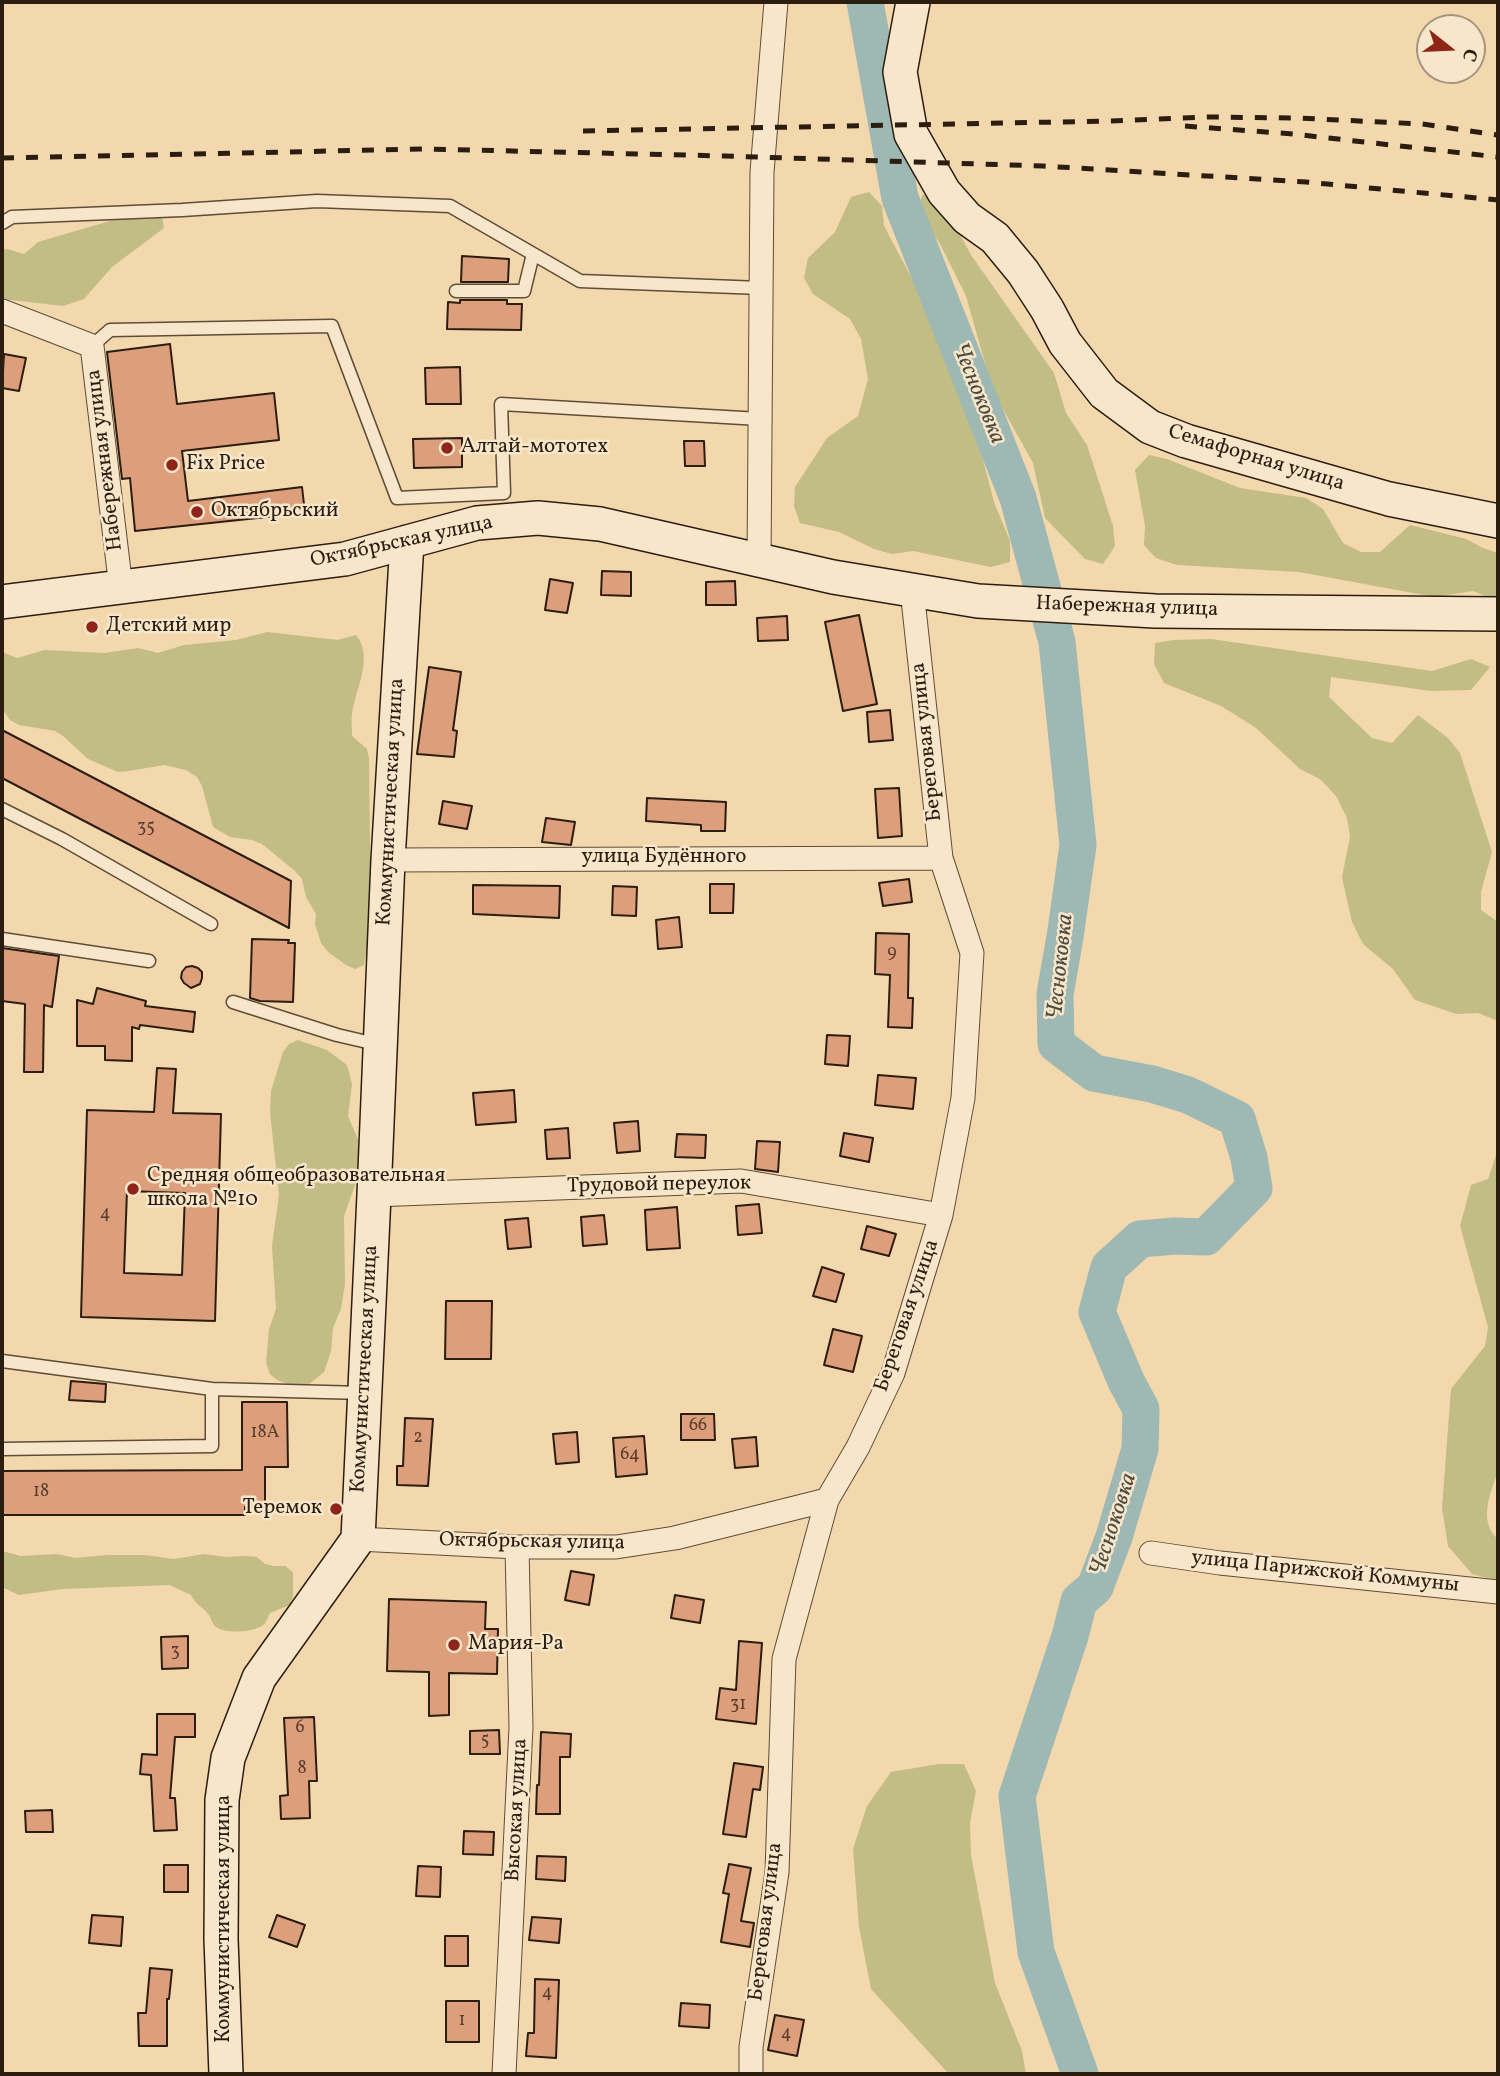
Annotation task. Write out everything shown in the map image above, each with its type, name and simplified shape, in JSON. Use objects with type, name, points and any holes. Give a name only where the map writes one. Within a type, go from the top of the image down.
[{"type":"street","points":[[759,561],[762,172],[776,2]]},
{"type":"street","name":"Семафорная улица","points":[[913,2],[900,72],[911,134],[944,192],[967,218],[995,238],[1023,272],[1065,344],[1104,393],[1150,427],[1186,441],[1389,499],[1498,522]]},
{"type":"street","name":"Набережная улица","points":[[2,311],[92,346],[121,588]]},
{"type":"street","name":"Октябрьская улица","points":[[2,602],[345,559],[477,523],[538,518],[600,524],[759,561]]},
{"type":"street","name":"Коммунистическая улица","points":[[226,2074],[221,1925],[222,1800],[228,1758],[259,1678],[358,1539],[388,860],[407,542]]},
{"type":"street","name":"Набережная улица","points":[[759,561],[833,577],[978,601],[1155,611],[1498,614]]},
{"type":"street","name":"Береговая улица","points":[[751,2074],[751,2047],[777,1872],[784,1659],[827,1500],[858,1447],[893,1373],[941,1215],[963,1098],[972,953],[941,858],[912,590]]},
{"type":"street","name":"улица Будённого","points":[[388,860],[941,858]]},
{"type":"street","name":"Трудовой переулок","points":[[374,1195],[741,1181],[941,1215]]},
{"type":"street","name":"Октябрьская улица","points":[[358,1539],[616,1547],[675,1538],[827,1500]]},
{"type":"street","name":"Высокая улица","points":[[505,2074],[522,1727],[517,1546]]},
{"type":"street","name":"улица Парижской Коммуны","points":[[1151,1553],[1220,1563],[1498,1592]]},
{"type":"lane","points":[[2,223],[12,217],[317,201],[450,206],[580,281],[761,288]]},
{"type":"lane","points":[[456,291],[524,290],[533,254]]},
{"type":"lane","points":[[92,346],[110,330],[332,326],[397,498],[504,493],[501,404],[760,419]]},
{"type":"lane","points":[[2,808],[211,924]]},
{"type":"lane","points":[[2,939],[149,961]]},
{"type":"lane","points":[[233,1002],[337,1035],[380,1045]]},
{"type":"lane","points":[[2,1361],[212,1389],[365,1393]]},
{"type":"lane","points":[[2,1449],[212,1446],[212,1389]]},
{"type":"shaded area","points":[[869,192],[882,206],[884,226],[949,348],[958,387],[973,421],[994,502],[1010,541],[1010,562],[991,567],[913,551],[892,554],[874,549],[839,532],[800,523],[794,506],[795,487],[827,438],[858,416],[868,379],[861,339],[850,319],[813,294],[804,278],[808,258],[835,232],[851,197]]},
{"type":"shaded area","points":[[923,194],[951,218],[971,255],[1054,373],[1066,413],[1087,445],[1113,526],[1115,546],[1103,564],[1085,559],[1045,518],[1033,463],[993,391],[966,296],[939,242],[915,213]]},
{"type":"shaded area","points":[[161,211],[164,228],[112,267],[84,299],[63,306],[2,299],[2,250],[24,254],[38,242],[127,216]]},
{"type":"shaded area","points":[[1149,455],[1167,459],[1240,488],[1306,498],[1323,509],[1343,543],[1361,552],[1380,552],[1410,525],[1466,539],[1498,553],[1498,598],[1490,598],[1473,591],[1435,597],[1299,572],[1177,565],[1156,558],[1144,545],[1145,526],[1135,470]]},
{"type":"shaded area","points":[[267,632],[338,640],[356,635],[364,653],[352,713],[352,736],[367,749],[369,759],[371,924],[364,965],[355,969],[328,952],[321,943],[315,924],[316,914],[306,897],[302,879],[295,871],[262,844],[230,837],[213,827],[197,777],[186,770],[164,765],[118,772],[88,759],[55,731],[19,725],[10,720],[2,709],[2,652],[17,658],[45,650],[105,653],[138,648],[158,653],[184,645],[236,640]]},
{"type":"shaded area","points":[[1211,639],[1432,671],[1471,659],[1490,667],[1471,690],[1431,691],[1331,677],[1329,697],[1372,738],[1392,743],[1418,715],[1448,738],[1460,753],[1492,852],[1481,892],[1481,910],[1498,922],[1498,1021],[1478,1013],[1456,1014],[1415,1000],[1393,969],[1363,944],[1352,922],[1342,877],[1350,837],[1347,818],[1336,796],[1320,779],[1300,769],[1256,728],[1221,706],[1164,683],[1154,664],[1155,643]]},
{"type":"shaded area","points":[[298,1040],[327,1050],[347,1065],[352,1084],[348,1116],[363,1151],[359,1174],[344,1216],[345,1284],[341,1309],[333,1328],[331,1351],[324,1372],[307,1386],[296,1387],[277,1380],[270,1374],[266,1363],[269,1329],[276,1309],[272,1246],[279,1195],[270,1113],[271,1091],[283,1052],[289,1044]]},
{"type":"shaded area","points":[[1498,1149],[1498,1472],[1489,1498],[1487,1516],[1488,1525],[1498,1539],[1498,1581],[1472,1574],[1448,1546],[1442,1508],[1451,1389],[1485,1346],[1488,1327],[1460,1226],[1471,1185],[1488,1179]]},
{"type":"shaded area","points":[[2,1551],[21,1556],[56,1554],[76,1558],[145,1555],[174,1559],[204,1554],[257,1557],[265,1564],[285,1566],[293,1572],[293,1596],[290,1605],[270,1613],[262,1626],[250,1630],[228,1631],[214,1625],[209,1615],[191,1595],[169,1585],[63,1589],[19,1595],[2,1587]]},
{"type":"shaded area","points":[[939,1764],[964,1764],[976,1791],[970,1823],[971,1855],[995,1983],[1022,2051],[1026,2074],[949,2074],[871,1989],[859,1927],[853,1849],[867,1806],[891,1772]]},
{"type":"building","points":[[462,256],[509,259],[508,282],[461,282]]},
{"type":"building","points":[[460,300],[507,300],[507,304],[522,304],[521,330],[447,329],[448,302],[460,303]]},
{"type":"building","points":[[170,344],[177,404],[274,393],[279,440],[182,451],[188,501],[302,487],[305,513],[135,531],[130,478],[122,479],[107,352]]},
{"type":"building","points":[[4,354],[26,358],[19,391],[2,388]]},
{"type":"building","points":[[460,367],[461,404],[426,404],[425,368]]},
{"type":"building","points":[[462,438],[462,467],[414,468],[413,439]]},
{"type":"building","points":[[684,441],[704,441],[705,466],[685,466]]},
{"type":"building","points":[[602,571],[631,572],[631,596],[601,595]]},
{"type":"building","points":[[550,579],[573,583],[567,613],[545,610]]},
{"type":"building","points":[[735,581],[736,605],[706,605],[706,582]]},
{"type":"building","points":[[859,615],[877,704],[843,711],[825,622]]},
{"type":"building","points":[[787,616],[788,640],[758,641],[757,618]]},
{"type":"building","points":[[429,667],[461,672],[453,730],[457,731],[454,757],[417,754]]},
{"type":"building","points":[[890,710],[893,740],[869,742],[867,712]]},
{"type":"building","points":[[2,730],[291,881],[289,928],[2,778]]},
{"type":"building","points":[[899,788],[902,836],[878,838],[875,789]]},
{"type":"building","points":[[647,798],[726,802],[725,831],[701,831],[701,825],[646,821]]},
{"type":"building","points":[[443,801],[472,806],[467,829],[439,824]]},
{"type":"building","points":[[546,818],[575,822],[571,845],[542,842]]},
{"type":"building","points":[[909,879],[912,902],[883,906],[879,883]]},
{"type":"building","points":[[710,884],[734,884],[733,913],[710,913]]},
{"type":"building","points":[[473,885],[560,886],[559,918],[473,914]]},
{"type":"building","points":[[613,886],[637,887],[636,916],[612,915]]},
{"type":"building","points":[[679,917],[682,947],[658,949],[656,920]]},
{"type":"building","points":[[876,933],[909,934],[908,998],[913,998],[912,1028],[888,1027],[890,975],[875,974]]},
{"type":"building","points":[[252,939],[289,940],[288,943],[295,943],[293,1002],[250,998]]},
{"type":"building","points":[[2,948],[59,956],[52,1007],[44,1005],[43,1072],[24,1072],[25,1004],[2,1001]]},
{"type":"building","points":[[192,966],[202,972],[202,978],[200,984],[191,988],[181,978],[186,967]]},
{"type":"building","points":[[97,988],[146,1001],[145,1006],[195,1012],[193,1032],[140,1025],[139,1029],[132,1027],[132,1061],[105,1060],[105,1046],[77,1046],[77,1000],[93,1004]]},
{"type":"building","points":[[827,1035],[850,1036],[848,1066],[825,1064]]},
{"type":"building","points":[[157,1068],[176,1069],[173,1113],[221,1114],[215,1321],[81,1317],[87,1110],[154,1112]],"holes":[[[127,1191],[185,1193],[182,1275],[124,1273]]]},
{"type":"building","points":[[878,1075],[916,1078],[913,1109],[875,1105]]},
{"type":"building","points":[[514,1090],[516,1122],[476,1125],[473,1093]]},
{"type":"building","points":[[638,1121],[640,1151],[617,1153],[614,1123]]},
{"type":"building","points":[[568,1128],[570,1158],[547,1159],[545,1130]]},
{"type":"building","points":[[844,1133],[873,1138],[869,1162],[840,1156]]},
{"type":"building","points":[[677,1134],[706,1135],[705,1158],[675,1157]]},
{"type":"building","points":[[757,1141],[780,1142],[778,1172],[755,1169]]},
{"type":"building","points":[[759,1204],[762,1233],[738,1235],[736,1206]]},
{"type":"building","points":[[677,1207],[680,1248],[647,1250],[645,1210]]},
{"type":"building","points":[[604,1215],[607,1244],[583,1246],[581,1217]]},
{"type":"building","points":[[528,1218],[531,1247],[508,1249],[505,1220]]},
{"type":"building","points":[[867,1226],[896,1234],[889,1256],[861,1249]]},
{"type":"building","points":[[822,1267],[844,1274],[836,1302],[813,1296]]},
{"type":"building","points":[[446,1301],[492,1301],[491,1359],[445,1359]]},
{"type":"building","points":[[833,1329],[862,1336],[853,1372],[824,1365]]},
{"type":"building","points":[[71,1381],[106,1384],[105,1402],[69,1400]]},
{"type":"building","points":[[242,1402],[287,1402],[288,1467],[265,1467],[265,1507],[245,1507],[245,1515],[2,1515],[2,1471],[242,1470]]},
{"type":"building","points":[[681,1414],[714,1414],[715,1440],[681,1440]]},
{"type":"building","points":[[405,1418],[433,1419],[428,1486],[397,1485],[397,1466],[403,1466]]},
{"type":"building","points":[[577,1432],[579,1462],[556,1464],[553,1434]]},
{"type":"building","points":[[644,1436],[647,1474],[616,1477],[613,1438]]},
{"type":"building","points":[[756,1437],[758,1466],[735,1468],[732,1439]]},
{"type":"building","points":[[571,1571],[594,1575],[589,1605],[565,1600]]},
{"type":"building","points":[[675,1595],[704,1600],[700,1623],[671,1618]]},
{"type":"building","points":[[389,1599],[486,1602],[485,1629],[498,1629],[497,1674],[449,1673],[449,1715],[429,1716],[429,1672],[387,1671]]},
{"type":"building","points":[[188,1636],[188,1668],[162,1669],[161,1637]]},
{"type":"building","points":[[739,1641],[762,1643],[756,1724],[716,1719],[720,1688],[736,1690]]},
{"type":"building","points":[[157,1714],[195,1714],[195,1737],[175,1737],[170,1798],[175,1798],[177,1830],[154,1831],[151,1775],[140,1774],[142,1754],[157,1755]]},
{"type":"building","points":[[314,1717],[317,1781],[309,1781],[310,1818],[281,1819],[280,1796],[288,1795],[284,1718]]},
{"type":"building","points":[[499,1730],[500,1754],[470,1754],[470,1731]]},
{"type":"building","points":[[541,1732],[571,1734],[570,1757],[560,1757],[560,1814],[536,1814]]},
{"type":"building","points":[[734,1763],[763,1767],[760,1790],[753,1789],[746,1837],[723,1834]]},
{"type":"building","points":[[52,1810],[53,1832],[26,1832],[25,1811]]},
{"type":"building","points":[[464,1831],[494,1832],[493,1855],[463,1854]]},
{"type":"building","points":[[537,1856],[566,1857],[565,1881],[536,1879]]},
{"type":"building","points":[[729,1864],[751,1868],[741,1921],[754,1923],[750,1947],[721,1942],[729,1894],[723,1893]]},
{"type":"building","points":[[164,1865],[188,1865],[188,1892],[164,1892]]},
{"type":"building","points":[[418,1866],[441,1867],[440,1897],[416,1896]]},
{"type":"building","points":[[92,1915],[123,1917],[121,1946],[89,1943]]},
{"type":"building","points":[[277,1915],[305,1925],[297,1947],[269,1937]]},
{"type":"building","points":[[532,1917],[561,1919],[559,1943],[529,1940]]},
{"type":"building","points":[[445,1936],[468,1936],[468,1966],[445,1966]]},
{"type":"building","points":[[150,1968],[172,1970],[167,1999],[167,2046],[139,2046],[138,2013],[146,2013]]},
{"type":"building","points":[[535,1979],[559,1980],[556,2058],[526,2056],[528,2033],[534,2033]]},
{"type":"building","points":[[446,2001],[479,2001],[479,2042],[446,2042]]},
{"type":"building","points":[[681,2003],[710,2005],[709,2028],[679,2026]]},
{"type":"building","points":[[775,2015],[804,2020],[797,2056],[768,2050]]},
{"type":"waterway","name":"Чесноковка","points":[[865,2],[900,198],[1018,498],[1057,642],[1078,845],[1055,994],[1056,1044],[1094,1073],[1152,1084],[1188,1095],[1237,1119],[1249,1158],[1254,1188],[1206,1237],[1140,1239],[1109,1267],[1097,1312],[1141,1409],[1140,1449],[1114,1537],[1095,1587],[1079,1601],[1017,1796],[1036,1952],[1080,2074]]},
{"type":"railway","points":[[583,131],[1208,117],[1422,124],[1498,135]]},
{"type":"railway","points":[[1185,126],[1293,134],[1498,157]]},
{"type":"railway","points":[[2,158],[426,149],[725,156],[1043,166],[1306,182],[1498,200]]},
{"type":"place","name":"Алтай-мототех","points":[[447,448]]},
{"type":"place","name":"Fix Price","points":[[172,465]]},
{"type":"place","name":"Октябрьский","points":[[197,512]]},
{"type":"place","name":"Детский мир","points":[[92,627]]},
{"type":"place","name":"Средняя общеобразовательная школа №10","points":[[133,1189]]},
{"type":"place","name":"Теремок","points":[[336,1509]]},
{"type":"place","name":"Мария-Ра","points":[[454,1645]]}]
